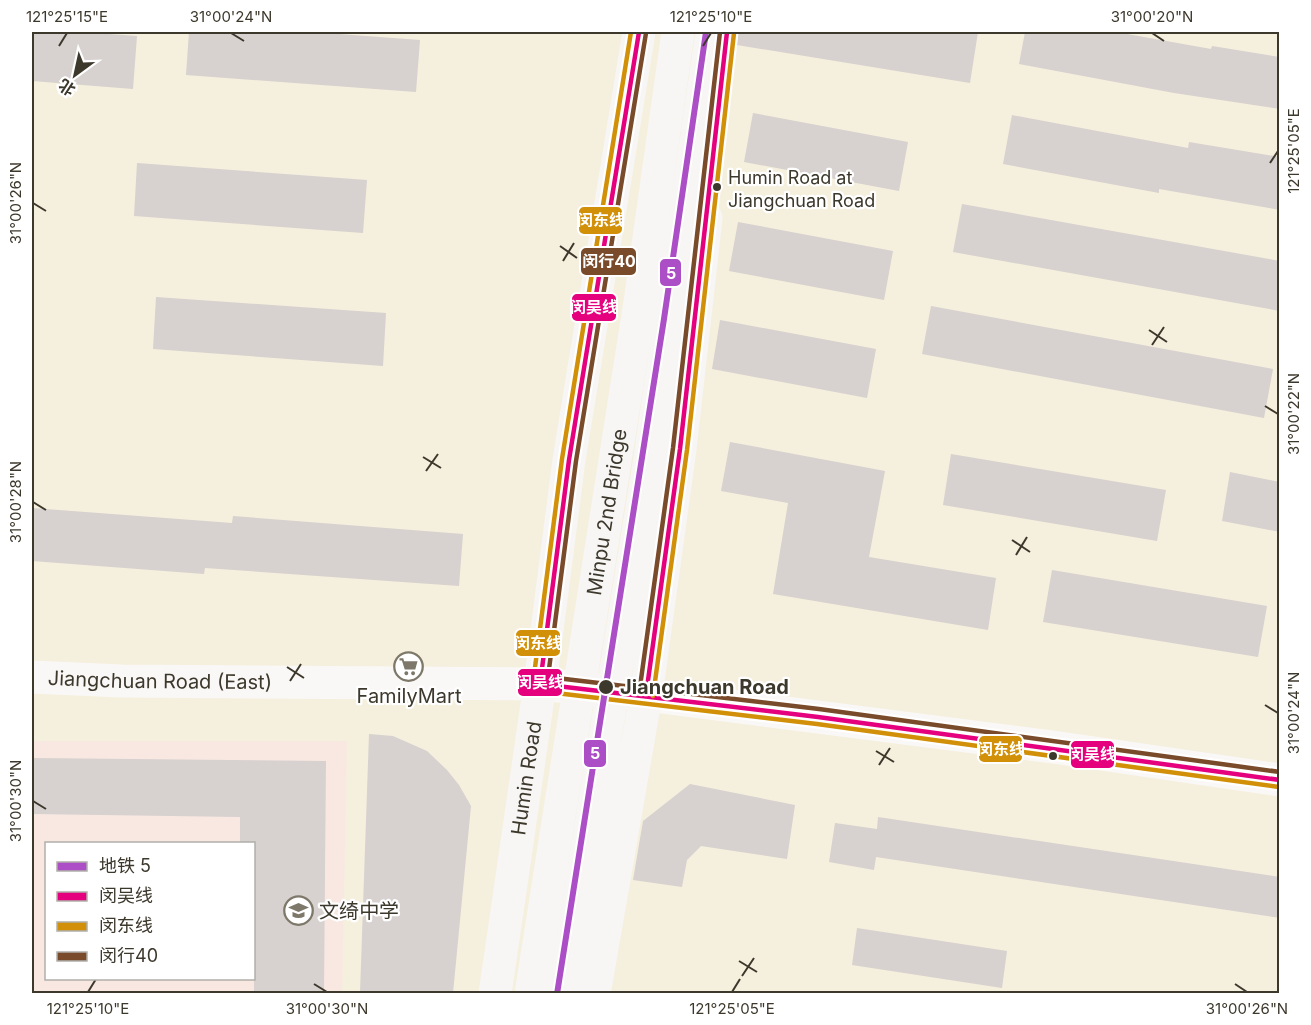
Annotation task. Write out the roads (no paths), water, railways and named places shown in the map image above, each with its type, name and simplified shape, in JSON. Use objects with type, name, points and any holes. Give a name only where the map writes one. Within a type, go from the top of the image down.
[{"type":"main road","name":"Humin Road","points":[[495,993],[540,684],[568,460],[639,32]]},
{"type":"main road","name":"Minpu 2nd Bridge","points":[[531,993],[640,302],[678,32]]},
{"type":"main road","name":"Minpu 2nd Bridge","points":[[564,993],[649,464],[712,32]]},
{"type":"main road","points":[[594,993],[646,695],[680,449],[727,32]]},
{"type":"main road","name":"Jiangchuan Road (East)","points":[[32,677],[121,681],[540,684],[646,695]]},
{"type":"main road","points":[[646,695],[1053,747],[1280,780]]},
{"type":"metro line","name":"5","points":[[557,994],[664,319],[706,32]]},
{"type":"place","name":"Humin Road at Jiangchuan Road","points":[[717,187]]},
{"type":"place","name":"FamilyMart","points":[[409,666]]},
{"type":"place","name":"Jiangchuan Road","points":[[606,687]]},
{"type":"place","name":"文绮中学","points":[[298,911]]}]
